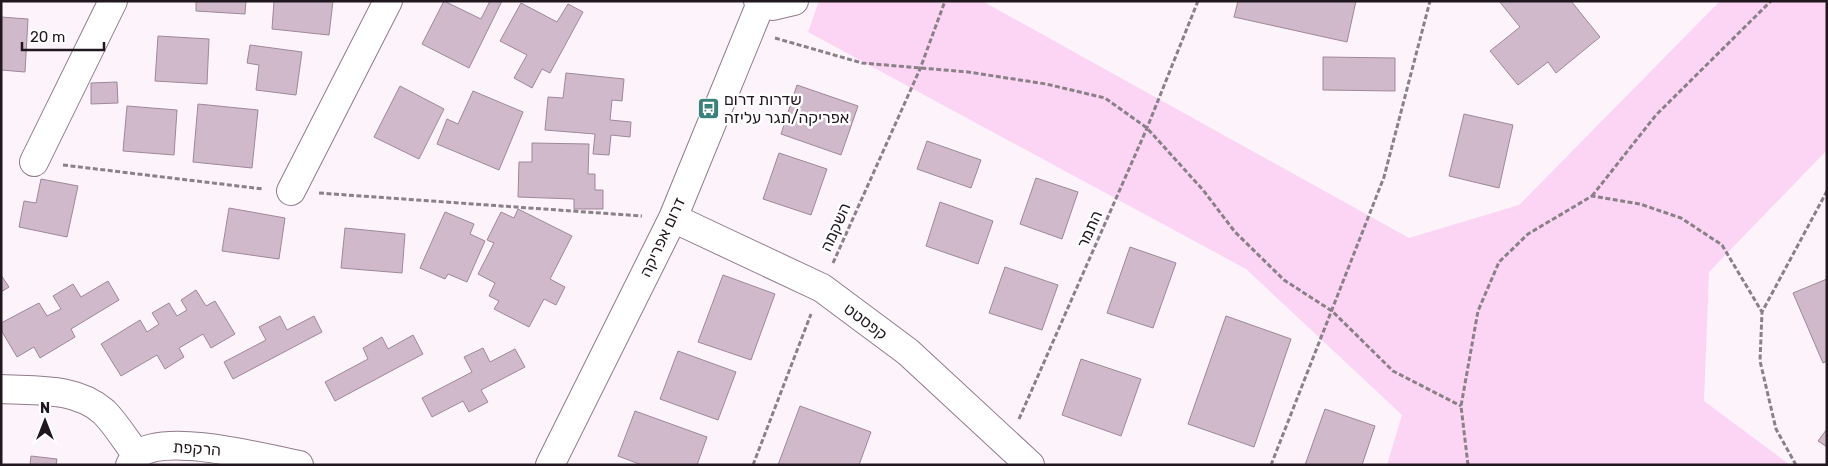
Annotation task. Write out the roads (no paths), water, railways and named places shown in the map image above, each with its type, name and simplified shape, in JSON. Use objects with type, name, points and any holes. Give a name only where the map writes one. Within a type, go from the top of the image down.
[{"type":"street","points":[[34,162],[113,1]]},
{"type":"street","points":[[290,191],[388,1]]},
{"type":"street","points":[[760,2],[773,6],[785,5],[794,1]]},
{"type":"street","name":"דרום אפריקה","points":[[550,465],[673,218],[751,31],[760,2]]},
{"type":"street","name":"קפסטט","points":[[673,218],[822,288],[908,352],[1030,465]]},
{"type":"street","points":[[1,390],[58,391],[84,399],[104,412],[134,460]]},
{"type":"street","name":"הרקפת","points":[[134,460],[164,446],[209,446],[299,465]]},
{"type":"place","name":"שדרות דרום אפריקה/תגר עליזה","points":[[708,108]]}]
